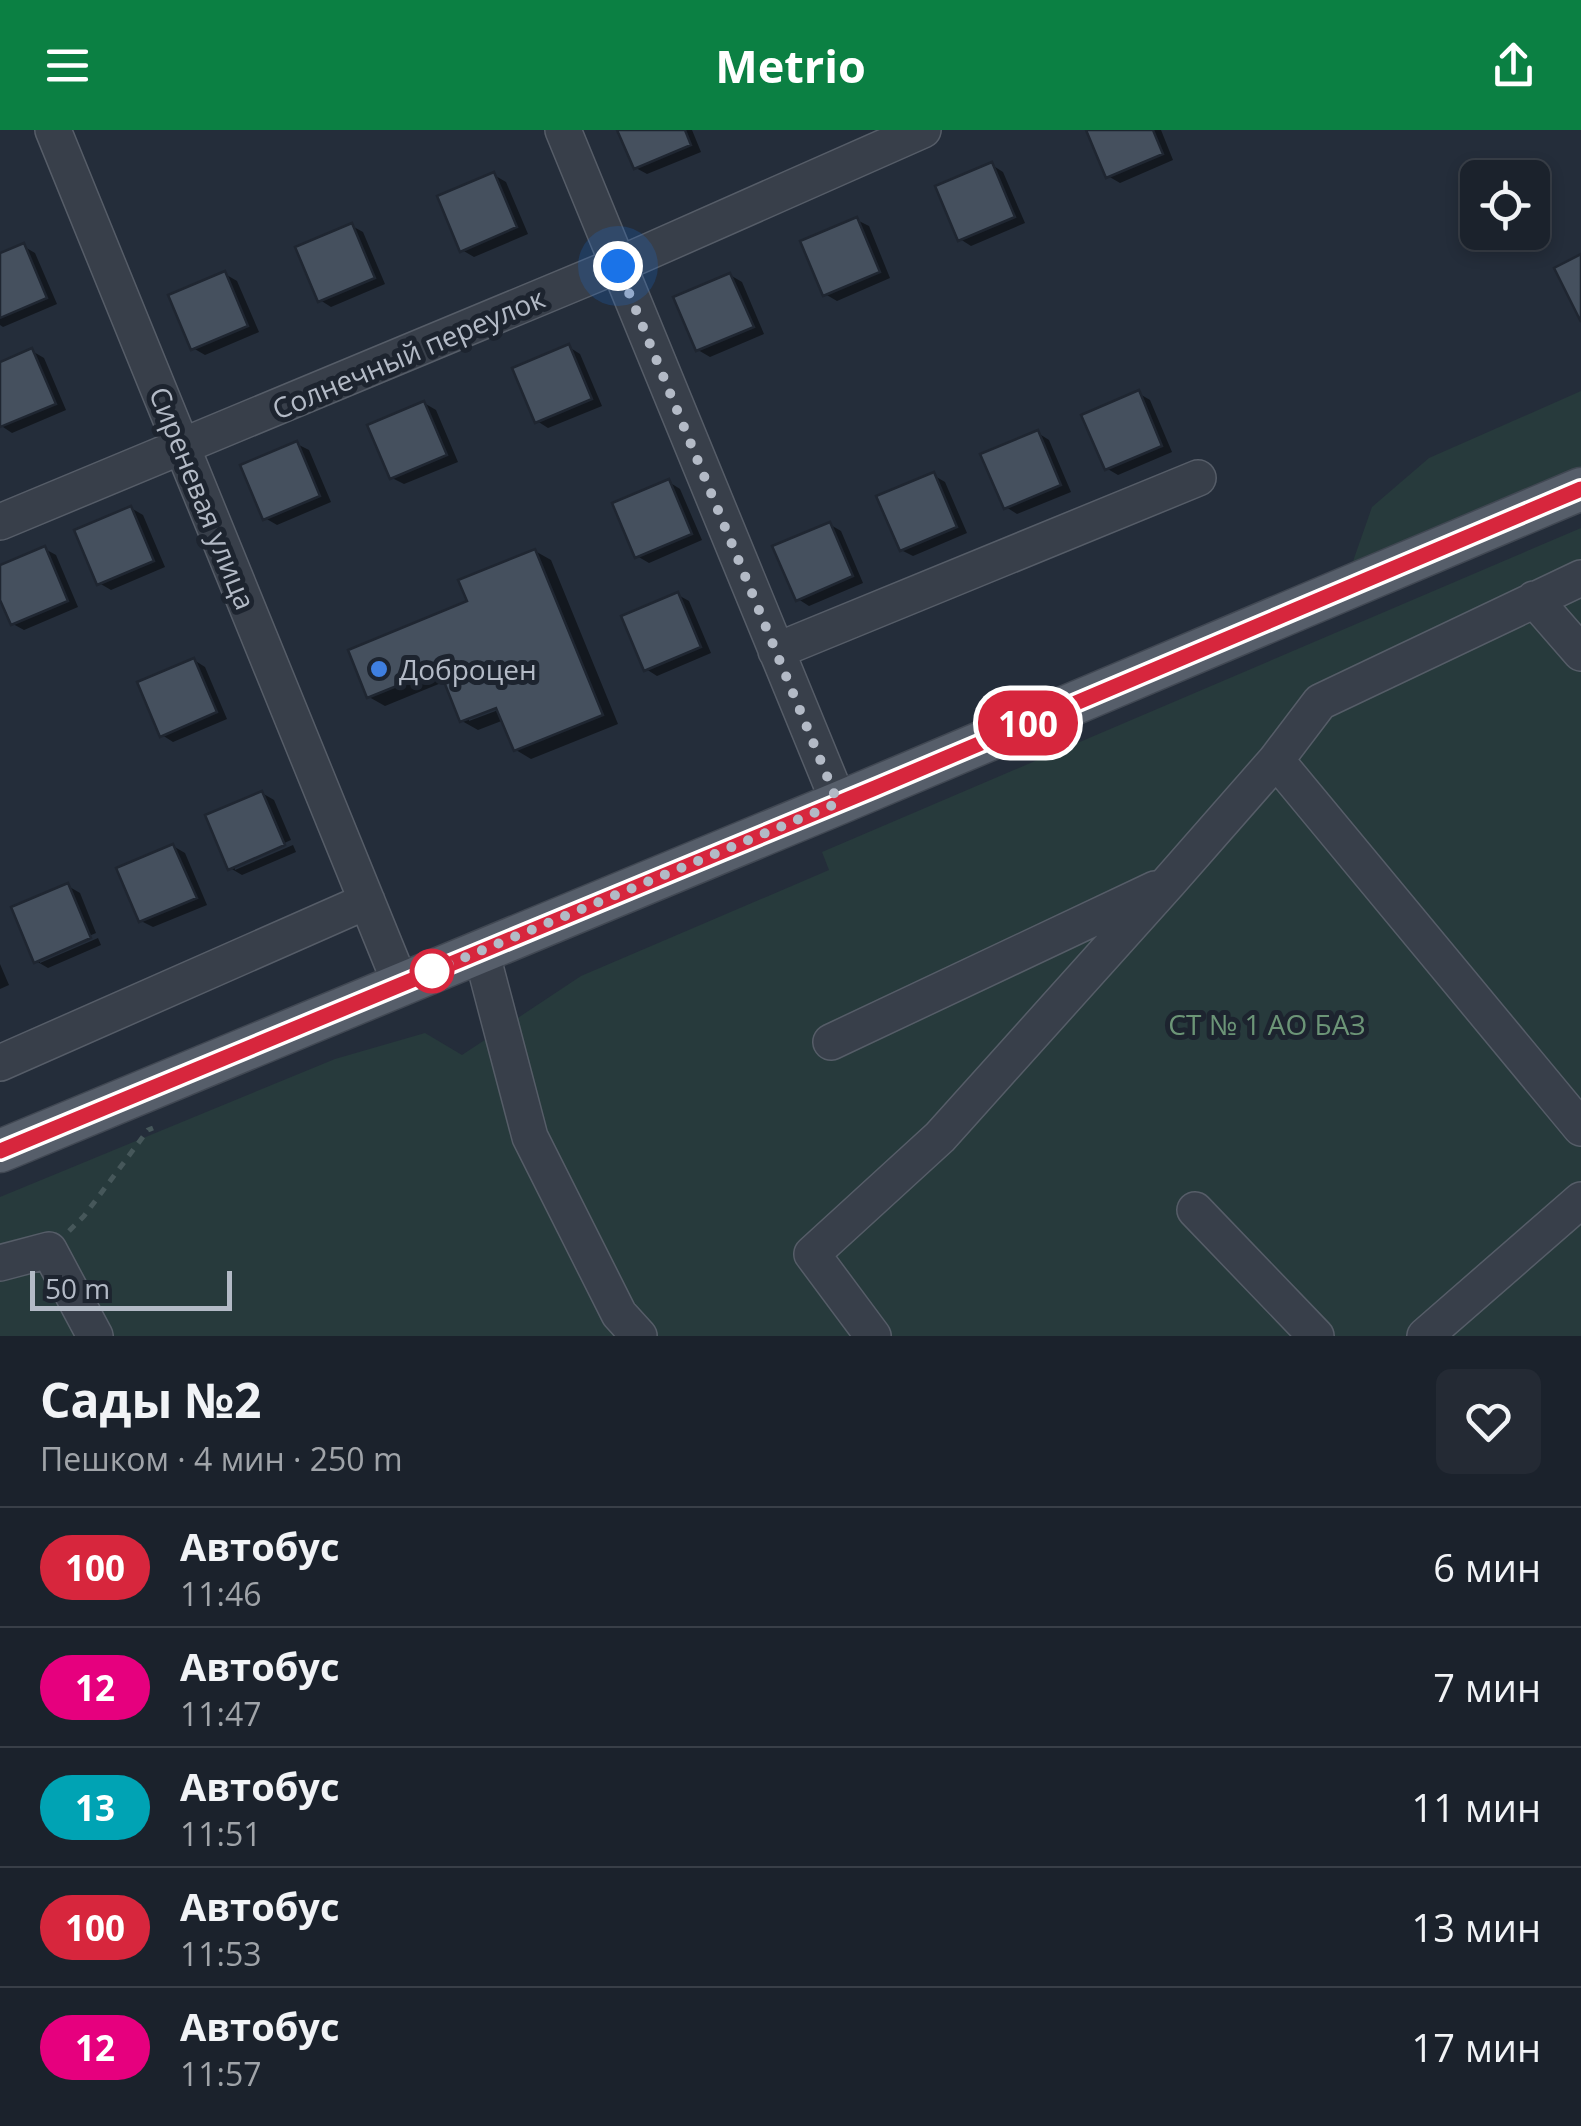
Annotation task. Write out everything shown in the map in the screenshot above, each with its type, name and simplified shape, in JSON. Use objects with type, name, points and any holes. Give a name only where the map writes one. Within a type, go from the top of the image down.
[{"type":"main road","points":[[0,1151],[1581,490]]},
{"type":"street","name":"Сиреневая улица","points":[[53,130],[401,985]]},
{"type":"street","points":[[562,130],[838,803]]},
{"type":"street","name":"Солнечный переулок","points":[[0,522],[618,266],[923,130]]},
{"type":"street","points":[[781,664],[1198,478]]},
{"type":"street","points":[[873,1336],[812,1254],[940,1137],[1170,882],[1276,760],[1320,702],[1581,578]]},
{"type":"street","points":[[1534,599],[1581,653]]},
{"type":"street","points":[[1276,760],[1581,1128]]},
{"type":"street","points":[[831,1042],[1170,882]]},
{"type":"street","points":[[0,1063],[367,901]]},
{"type":"street","points":[[481,952],[530,1137],[619,1314],[640,1336]]},
{"type":"street","points":[[1426,1336],[1581,1200]]},
{"type":"street","points":[[1195,1210],[1316,1336]]},
{"type":"street","points":[[0,1263],[49,1250],[95,1336]]},
{"type":"path","points":[[49,1250],[84,1216],[148,1130],[166,1122]]},
{"type":"green space","points":[[1581,391],[1581,469],[1351,567],[1372,507],[1429,458]]},
{"type":"green space","name":"СТ № 1 АО БАЗ","points":[[1581,528],[1581,1336],[0,1336],[0,1197],[335,1059],[425,1033],[462,1055],[581,976],[829,870],[822,852]]},
{"type":"building","points":[[617,130],[685,130],[691,145],[634,169]]},
{"type":"building","points":[[1086,130],[1153,130],[1163,154],[1106,178]]},
{"type":"building","points":[[992,162],[1015,217],[958,241],[935,186]]},
{"type":"building","points":[[494,172],[517,227],[460,252],[437,196]]},
{"type":"building","points":[[857,217],[880,272],[823,296],[800,241]]},
{"type":"building","points":[[352,223],[375,278],[318,302],[295,247]]},
{"type":"building","points":[[24,243],[47,298],[0,318],[0,253]]},
{"type":"building","points":[[1581,254],[1581,322],[1554,268]]},
{"type":"building","points":[[225,271],[248,326],[191,350],[168,295]]},
{"type":"building","points":[[730,273],[754,327],[696,351],[673,297]]},
{"type":"building","points":[[569,344],[592,399],[535,423],[512,368]]},
{"type":"building","points":[[32,348],[56,404],[0,427],[0,362]]},
{"type":"building","points":[[1139,390],[1162,446],[1105,470],[1081,415]]},
{"type":"building","points":[[424,401],[447,455],[390,479],[367,425]]},
{"type":"building","points":[[1038,430],[1061,485],[1004,509],[980,454]]},
{"type":"building","points":[[297,441],[320,496],[263,520],[240,465]]},
{"type":"building","points":[[934,472],[957,527],[900,551],[876,496]]},
{"type":"building","points":[[669,479],[692,534],[635,558],[612,503]]},
{"type":"building","points":[[131,506],[154,561],[97,585],[74,530]]},
{"type":"building","points":[[830,522],[853,576],[796,601],[772,546]]},
{"type":"building","points":[[45,546],[68,601],[11,625],[0,600],[0,565]]},
{"type":"building","points":[[535,549],[603,715],[514,751],[496,708],[460,722],[439,669],[367,698],[348,650],[467,601],[458,580]]},
{"type":"building","points":[[678,592],[701,647],[644,671],[621,616]]},
{"type":"building","points":[[194,658],[217,712],[160,737],[137,682]]},
{"type":"building","points":[[262,791],[285,845],[228,870],[205,815]]},
{"type":"building","points":[[173,844],[197,898],[139,922],[116,868]]},
{"type":"building","points":[[68,883],[91,938],[34,963],[11,907]]},
{"type":"bus line","name":"100","points":[[0,1151],[622,894],[1581,489]]},
{"type":"place","name":"Доброцен","points":[[379,669]]},
{"type":"route","points":[[432,971],[838,803],[618,266]]}]
